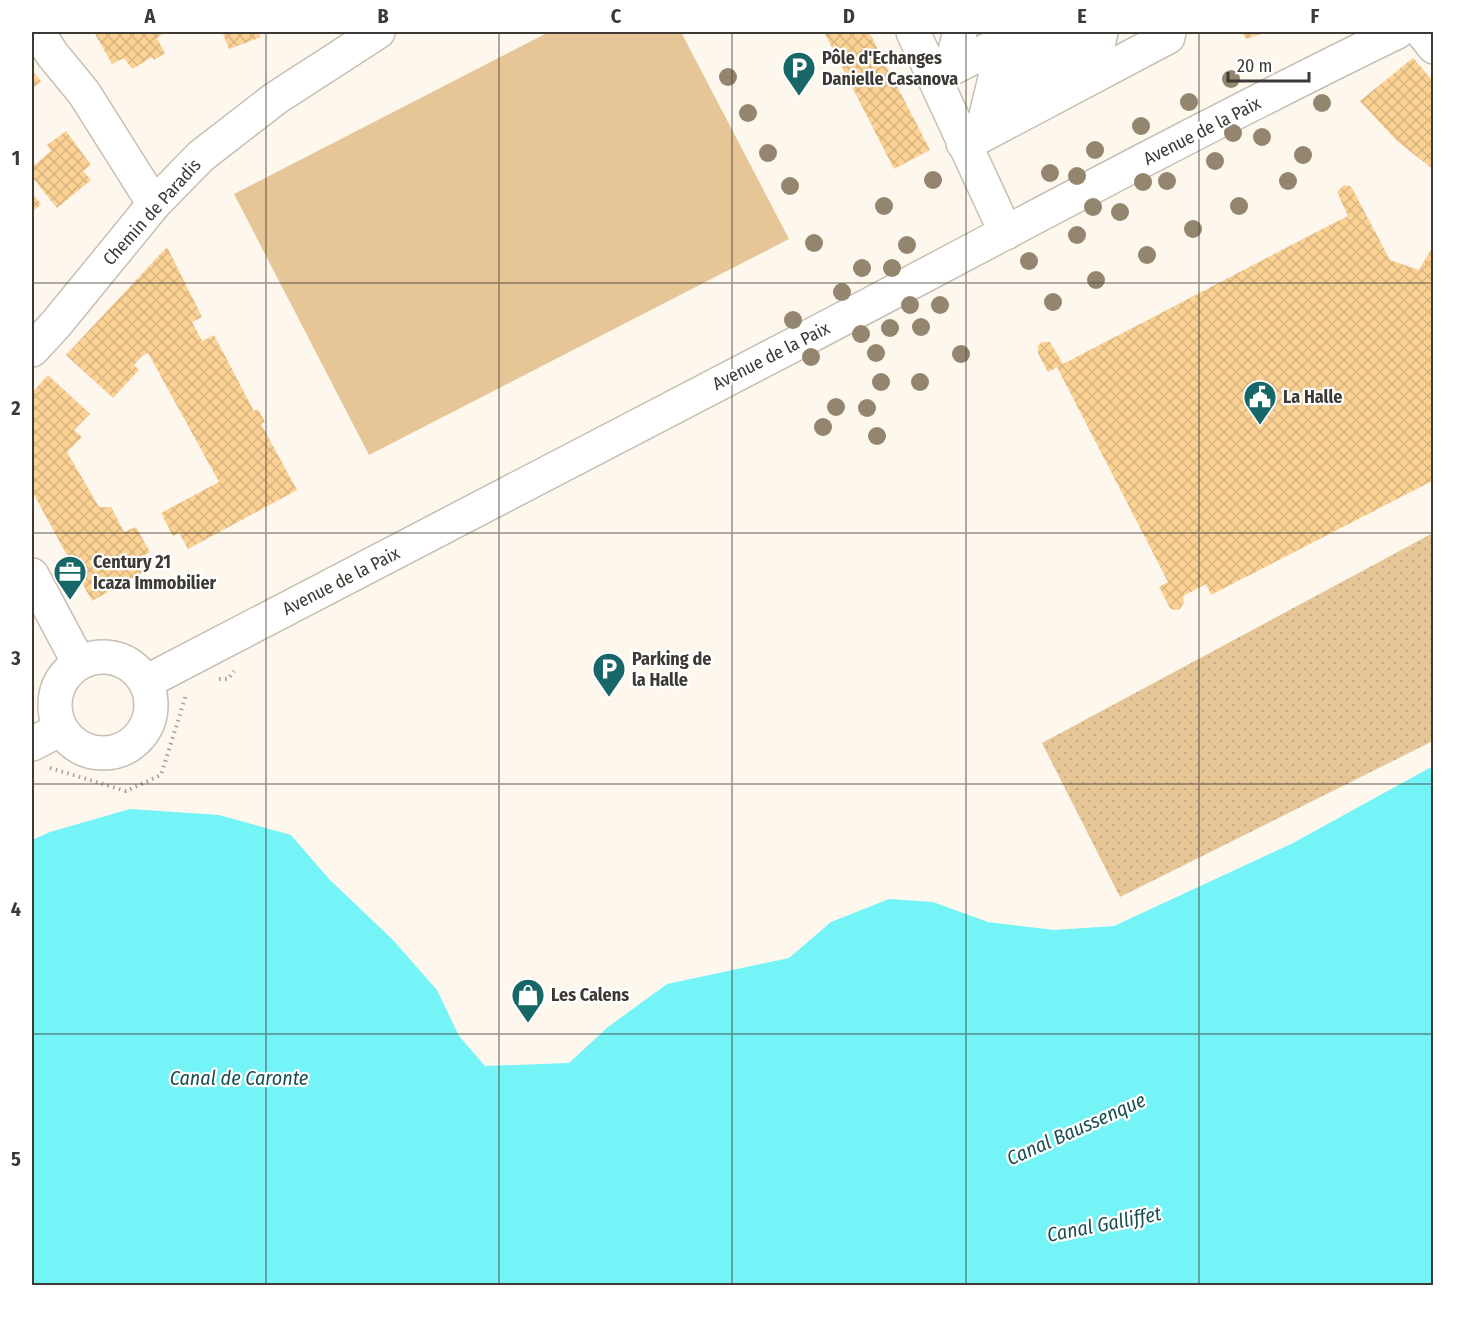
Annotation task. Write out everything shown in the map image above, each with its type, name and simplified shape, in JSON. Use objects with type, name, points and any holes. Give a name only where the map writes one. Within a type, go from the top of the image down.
[{"type":"street","points":[[38,32],[51,54],[84,93],[154,204]]},
{"type":"street","name":"Chemin de Paradis","points":[[32,350],[154,204],[201,156],[276,98],[378,32]]},
{"type":"street","points":[[913,32],[943,73],[972,139],[1006,233]]},
{"type":"street","points":[[1017,117],[1038,32]]},
{"type":"street","points":[[1055,96],[1070,32]]},
{"type":"street","points":[[1091,77],[1101,32]]},
{"type":"street","points":[[972,139],[1091,77],[1128,45],[1167,37],[1169,32]]},
{"type":"street","name":"Avenue de la Paix","points":[[146,682],[1320,69],[1397,32]]},
{"type":"street","points":[[1422,32],[1434,47]]},
{"type":"street","points":[[943,73],[1001,36]]},
{"type":"street","points":[[972,139],[1001,36]]},
{"type":"street","points":[[32,576],[79,663]]},
{"type":"street","points":[[103,656],[120,659],[138,671],[146,682],[152,699],[150,716],[144,731],[130,745],[116,752],[97,753],[74,744],[61,729],[56,718],[54,703],[58,687],[72,668],[88,658],[103,656]]},
{"type":"street","points":[[40,756],[61,729]]},
{"type":"path","points":[[218,679],[228,679]]},
{"type":"path","points":[[40,756],[126,791],[161,775],[186,694],[191,690]]},
{"type":"shaded area","points":[[549,32],[681,32],[789,239],[369,455],[234,194]]},
{"type":"shaded area","points":[[1433,533],[1433,741],[1120,897],[1042,743]]},
{"type":"water","name":"Canal de Caronte","points":[[1433,766],[1433,1285],[32,1285],[32,840],[50,832],[130,809],[219,815],[291,835],[329,879],[392,939],[437,990],[459,1036],[485,1066],[569,1063],[608,1027],[667,984],[789,958],[831,922],[889,899],[933,902],[988,922],[1054,930],[1114,926],[1293,843]]},
{"type":"building","points":[[94,32],[166,32],[157,38],[165,53],[154,60],[152,57],[132,69],[124,58],[112,64]]},
{"type":"building","points":[[222,32],[258,32],[261,37],[229,49]]},
{"type":"building","name":"Pôle d'Echanges Danielle Casanova","points":[[824,32],[869,32],[930,150],[894,169]]},
{"type":"building","points":[[1242,32],[1267,32],[1246,39]]},
{"type":"building","points":[[1413,58],[1434,82],[1434,170],[1397,141],[1360,101]]},
{"type":"building","points":[[32,70],[41,81],[32,89]]},
{"type":"building","points":[[66,131],[91,165],[83,171],[91,180],[57,208],[32,177],[32,167],[51,151],[47,145]]},
{"type":"building","name":"La Halle","points":[[1344,185],[1350,186],[1353,190],[1390,260],[1419,270],[1434,244],[1434,480],[1211,595],[1206,584],[1183,596],[1184,603],[1180,609],[1170,608],[1159,587],[1168,582],[1057,367],[1048,372],[1038,353],[1038,346],[1042,342],[1050,342],[1063,364],[1348,216],[1337,192]]},
{"type":"building","points":[[32,193],[41,204],[32,212]]},
{"type":"building","points":[[167,247],[202,317],[192,322],[202,341],[214,335],[254,411],[258,409],[265,422],[261,424],[297,490],[188,549],[179,533],[173,536],[161,513],[219,482],[148,353],[134,365],[139,370],[113,398],[66,355]]},
{"type":"building","points":[[48,375],[90,414],[74,430],[82,437],[67,452],[99,507],[111,507],[124,532],[136,527],[150,552],[145,555],[152,567],[92,601],[32,491],[32,393]]},
{"type":"place","name":"Pôle d'Echanges Danielle Casanova","points":[[799,97]]},
{"type":"place","name":"La Halle","points":[[1260,426]]},
{"type":"place","name":"Century 21 Icaza Immobilier","points":[[70,601]]},
{"type":"place","name":"Parking de la Halle","points":[[609,698]]},
{"type":"place","name":"Les Calens","points":[[528,1024]]},
{"type":"water label","name":"Canal Baussenque","points":[[1076,1129]]},
{"type":"water label","name":"Canal Galliffet","points":[[1104,1224]]}]
